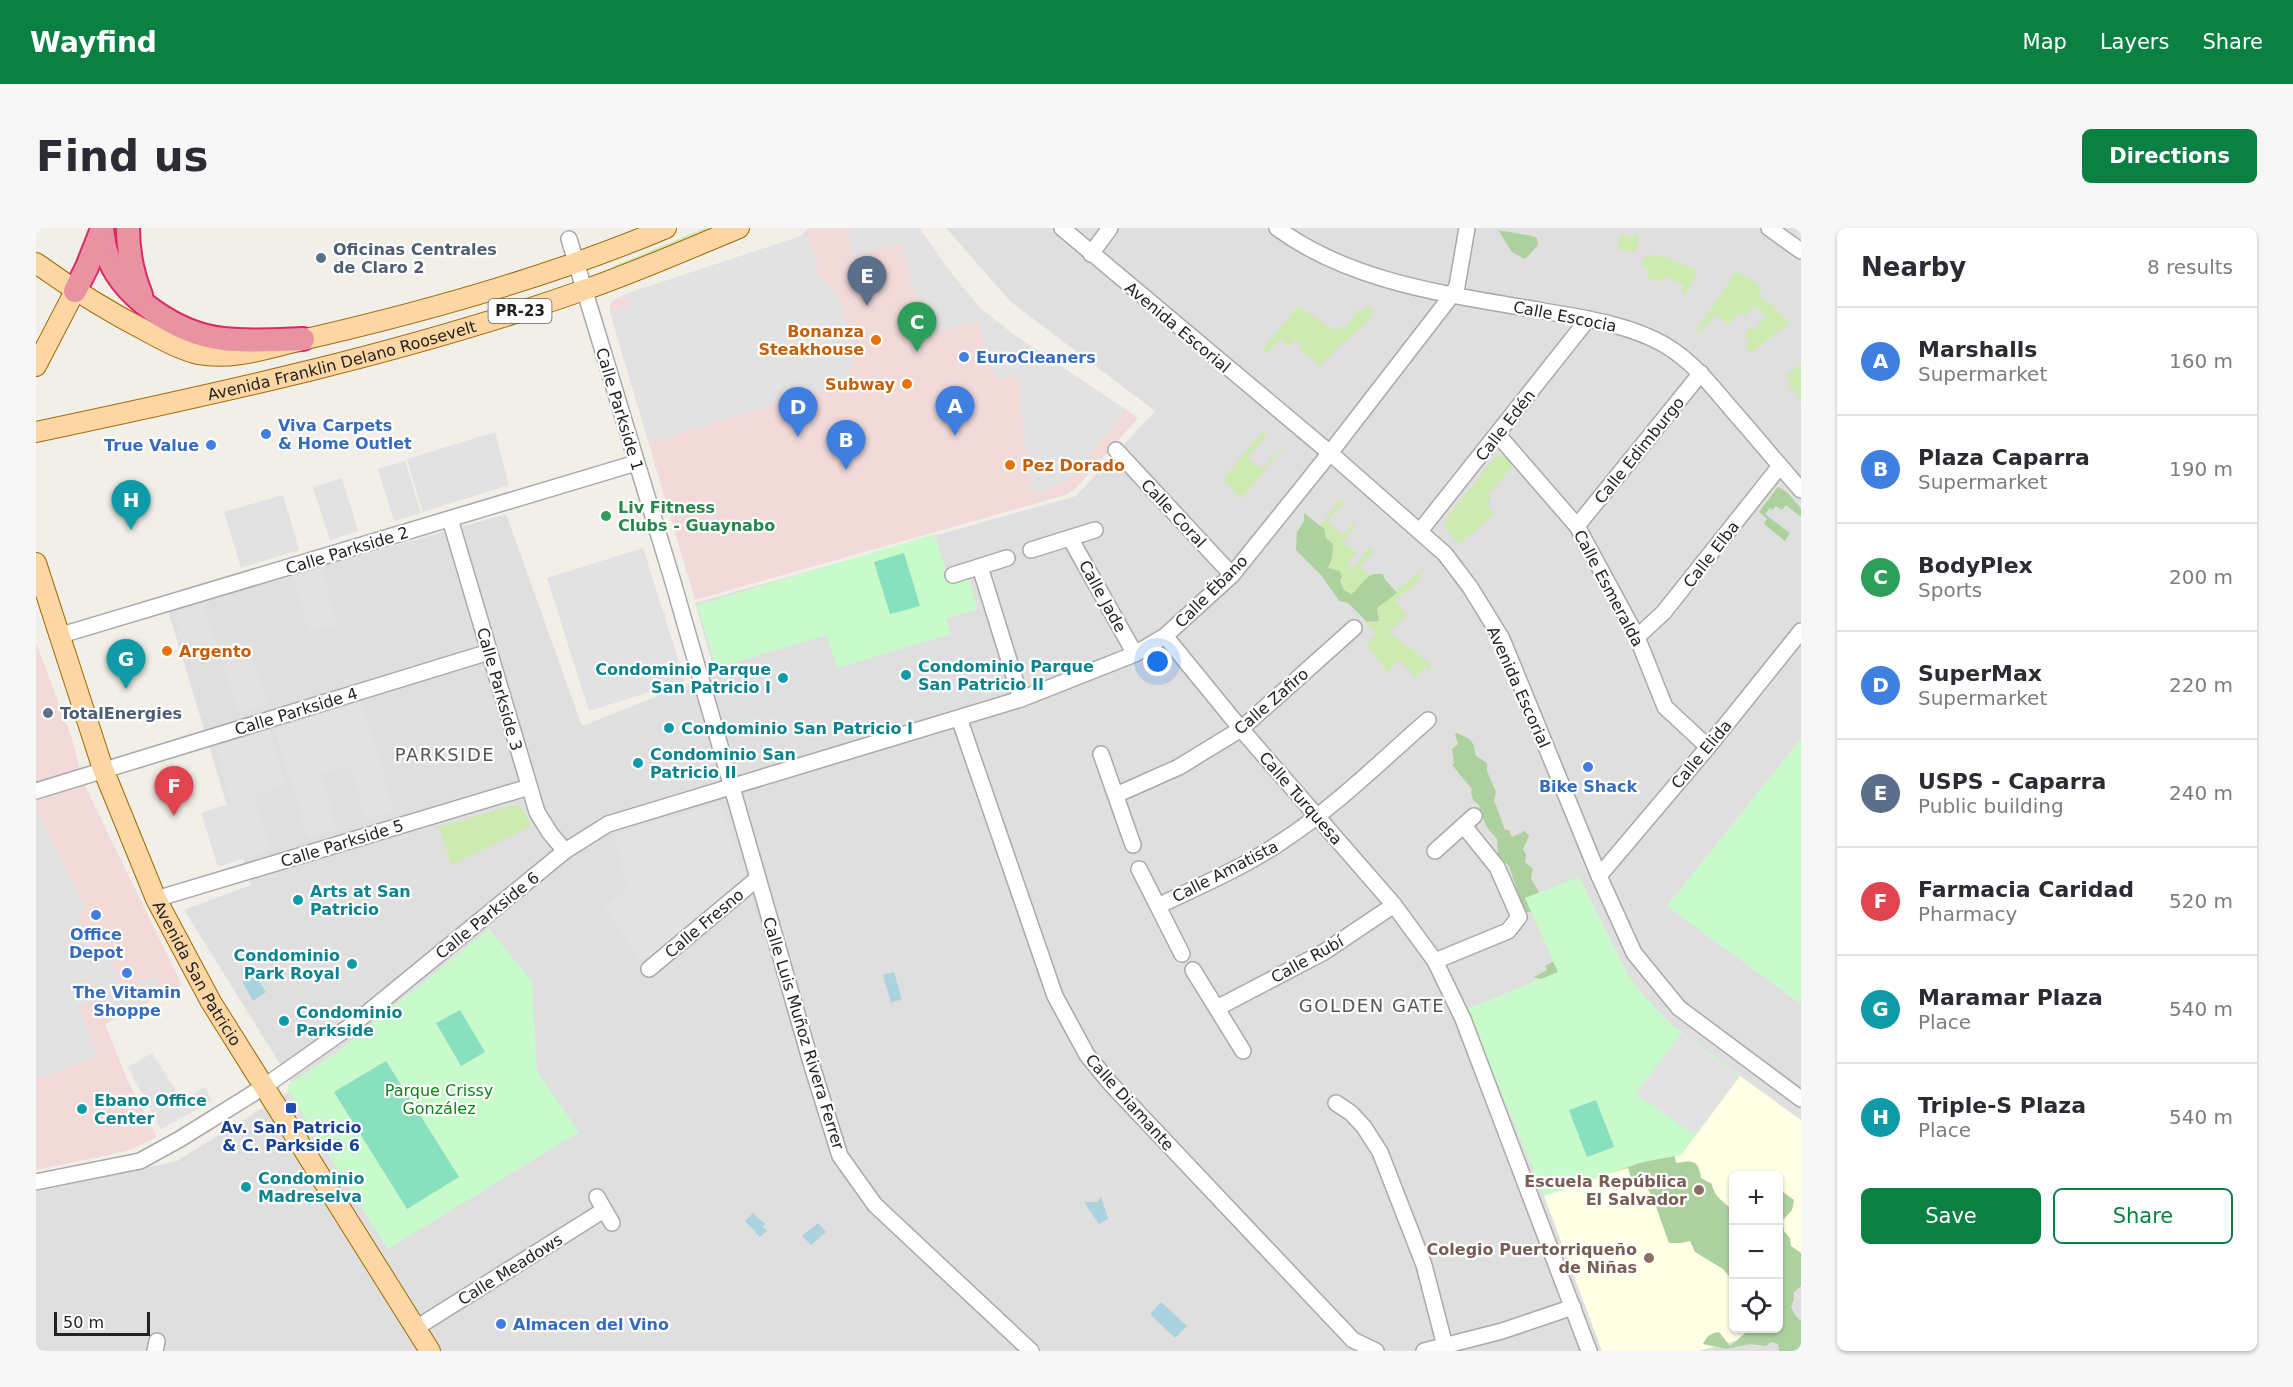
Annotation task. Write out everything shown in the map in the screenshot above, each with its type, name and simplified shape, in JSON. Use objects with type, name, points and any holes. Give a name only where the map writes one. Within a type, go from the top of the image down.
[{"type":"highway","points":[[102,228],[106,252],[123,282],[145,304],[171,322],[190,331],[223,339],[303,339]]},
{"type":"highway","points":[[75,291],[102,228]]},
{"type":"highway","points":[[128,228],[128,245],[134,276],[145,304]]},
{"type":"main road","name":"Avenida Franklin Delano Roosevelt","points":[[36,263],[75,291],[159,338],[199,354],[224,356],[250,352],[435,307],[577,263],[666,228]]},
{"type":"main road","name":"Avenida Franklin Delano Roosevelt","points":[[36,432],[334,364],[421,341],[585,290],[739,228]]},
{"type":"main road","points":[[36,366],[75,291]]},
{"type":"main road","name":"Avenida San Patricio","points":[[36,563],[103,770],[156,899],[211,1002],[430,1351]]},
{"type":"street","name":"Avenida Escorial","points":[[1062,228],[1330,453],[1444,554],[1470,588],[1502,639],[1599,876],[1634,953],[1679,1008],[1801,1099]]},
{"type":"street","points":[[1091,254],[1110,228]]},
{"type":"street","name":"Calle Escocia","points":[[1276,228],[1318,253],[1397,282],[1452,295],[1588,319],[1628,329],[1665,345],[1701,373],[1801,490]]},
{"type":"street","name":"Calle Ébano","points":[[731,786],[1021,699],[1135,654],[1165,636],[1232,575],[1452,295],[1457,286],[1467,228]]},
{"type":"street","points":[[1769,228],[1801,251]]},
{"type":"street","name":"Calle Parkside 1","points":[[569,239],[731,786]]},
{"type":"street","name":"Calle Edén","points":[[1420,531],[1588,319]]},
{"type":"street","name":"Calle Edimburgo","points":[[1577,526],[1701,373]]},
{"type":"street","name":"Calle Esmeralda","points":[[1498,435],[1577,526],[1637,637],[1665,707],[1708,747]]},
{"type":"street","name":"Calle Coral","points":[[1116,450],[1232,575]]},
{"type":"street","name":"Calle Parkside 2","points":[[58,636],[636,463]]},
{"type":"street","name":"Calle Elba","points":[[1637,637],[1664,612],[1780,466]]},
{"type":"street","name":"Calle Parkside 3","points":[[450,519],[537,812],[565,851]]},
{"type":"street","name":"Calle Jade","points":[[1031,550],[1095,530]]},
{"type":"street","name":"Calle Jade","points":[[1070,538],[1135,654]]},
{"type":"street","points":[[953,575],[1007,558]]},
{"type":"street","points":[[981,567],[1021,699]]},
{"type":"street","name":"Calle Zafiro","points":[[1116,795],[1179,767],[1240,729],[1354,628]]},
{"type":"street","name":"Calle Elida","points":[[1599,876],[1708,747],[1801,631]]},
{"type":"street","name":"Calle Turquesa","points":[[1165,636],[1240,729],[1394,905],[1435,961],[1463,1019],[1589,1351]]},
{"type":"street","name":"Calle Parkside 4","points":[[36,791],[489,652]]},
{"type":"street","name":"Calle Diamante","points":[[959,718],[1055,996],[1087,1055],[1110,1083],[1353,1340],[1376,1351]]},
{"type":"street","name":"Calle Amatista","points":[[1158,906],[1247,863],[1317,817],[1428,720]]},
{"type":"street","points":[[1101,754],[1133,845]]},
{"type":"street","name":"Calle Parkside 6","points":[[264,1086],[356,1022],[565,851],[608,824],[731,786]]},
{"type":"street","name":"Calle Luis Muñoz Rivera Ferrer","points":[[731,786],[840,1156],[875,1205],[1030,1351]]},
{"type":"street","name":"Calle Parkside 5","points":[[156,899],[529,787]]},
{"type":"street","points":[[1435,851],[1469,821],[1497,867],[1519,917],[1508,931],[1435,961]]},
{"type":"street","points":[[1139,869],[1182,954]]},
{"type":"street","name":"Calle Fresno","points":[[650,969],[758,878]]},
{"type":"street","name":"Calle Rubí","points":[[1217,1008],[1324,952],[1394,905]]},
{"type":"street","points":[[1193,970],[1243,1051]]},
{"type":"street","points":[[36,1182],[140,1161],[264,1086]]},
{"type":"street","points":[[1336,1103],[1351,1113],[1364,1127],[1380,1152],[1424,1265],[1445,1346]]},
{"type":"street","name":"Calle Meadows","points":[[416,1328],[604,1210]]},
{"type":"street","points":[[1424,1351],[1502,1331],[1573,1307]]},
{"type":"shaded area","points":[[808,228],[919,228],[951,273],[981,309],[1010,332],[1138,418],[1075,489],[1066,495],[695,600],[610,312],[610,304],[626,294],[801,236]]},
{"type":"shaded area","points":[[859,228],[919,228],[951,273],[981,309],[1010,332],[1126,410],[1072,477],[1034,494],[1030,482],[1017,376],[996,379],[978,321],[928,336],[900,243],[853,257],[846,232]]},
{"type":"shaded area","points":[[946,228],[1801,228],[1801,739],[1667,906],[1801,1004],[1801,1351],[36,1351],[36,1192],[177,1161],[295,1088],[184,910],[251,885],[168,610],[506,514],[582,726],[691,683],[716,676],[695,603],[1076,496],[1155,411],[1011,302]]},
{"type":"shaded area","points":[[806,230],[821,279],[838,294],[856,357],[842,384],[649,443],[610,312],[630,305],[626,294],[801,236]]},
{"type":"shaded area","points":[[495,432],[509,485],[423,512],[407,459]]},
{"type":"shaded area","points":[[405,461],[421,513],[394,521],[378,469]]},
{"type":"shaded area","points":[[342,478],[358,531],[330,540],[313,487]]},
{"type":"shaded area","points":[[283,495],[299,550],[241,568],[224,512]]},
{"type":"shaded area","points":[[643,548],[685,681],[589,711],[547,578]]},
{"type":"shaded area","points":[[321,568],[338,624],[309,632],[292,577]]},
{"type":"shaded area","points":[[204,603],[217,648],[186,658],[173,613]]},
{"type":"shaded area","points":[[36,642],[72,739],[84,784],[182,985],[105,1024],[127,1079],[157,1137],[127,1151],[36,1170]]},
{"type":"shaded area","points":[[250,649],[267,704],[238,713],[221,658]]},
{"type":"shaded area","points":[[361,702],[395,811],[366,820],[349,766],[321,774],[337,829],[308,838],[274,729]]},
{"type":"shaded area","points":[[270,731],[286,785],[254,795],[271,850],[218,867],[201,813],[231,803],[215,747]]},
{"type":"shaded area","points":[[717,804],[723,810],[741,869],[747,877],[641,963],[604,908],[628,888],[613,835]]},
{"type":"shaded area","points":[[36,809],[86,910],[77,914],[101,962],[110,958],[125,989],[155,975],[163,993],[113,1017],[103,996],[78,1006],[99,1056],[36,1079]]},
{"type":"shaded area","points":[[1681,1033],[1739,1077],[1695,1135],[1636,1094]]},
{"type":"shaded area","points":[[152,1053],[177,1092],[174,1094],[178,1102],[205,1087],[212,1101],[161,1129],[128,1067]]},
{"type":"shaded area","name":"Colegio Puertorriqueño de Niñas","points":[[1740,1076],[1801,1120],[1801,1275],[1783,1300],[1783,1171],[1729,1171],[1729,1333],[1764,1333],[1698,1351],[1602,1351],[1544,1196],[1643,1162],[1681,1155]]},
{"type":"shaded area","name":"Colegio Puertorriqueño de Niñas","points":[[1783,1307],[1800,1323],[1783,1328]]},
{"type":"green space","points":[[705,228],[720,228],[615,270],[614,266]]},
{"type":"green space","points":[[1498,230],[1532,236],[1537,238],[1538,245],[1525,259],[1512,252]]},
{"type":"green space","points":[[1634,234],[1639,234],[1636,252],[1618,250],[1619,235],[1633,237]]},
{"type":"green space","points":[[1645,256],[1669,258],[1698,271],[1685,295],[1681,292],[1684,285],[1664,277],[1662,281],[1647,279],[1648,269],[1640,266]]},
{"type":"green space","points":[[1736,271],[1756,283],[1762,290],[1759,296],[1768,305],[1770,302],[1789,323],[1751,353],[1745,348],[1749,341],[1745,335],[1750,327],[1754,330],[1766,316],[1754,306],[1744,317],[1739,313],[1728,324],[1716,315],[1701,331],[1695,333]]},
{"type":"green space","points":[[1298,306],[1336,331],[1341,325],[1345,328],[1359,309],[1363,312],[1368,306],[1373,312],[1363,326],[1337,347],[1321,366],[1299,349],[1302,345],[1295,340],[1290,346],[1281,339],[1267,353],[1263,349]]},
{"type":"green space","points":[[1801,364],[1801,402],[1796,392],[1788,386],[1791,383],[1786,376]]},
{"type":"green space","points":[[1263,431],[1267,434],[1247,459],[1262,469],[1283,448],[1241,499],[1223,479]]},
{"type":"green space","points":[[1497,455],[1504,456],[1513,466],[1488,494],[1491,499],[1486,505],[1494,514],[1459,544],[1445,528],[1444,521]]},
{"type":"green space","points":[[1779,487],[1788,493],[1801,509],[1801,517],[1786,505],[1782,510],[1776,506],[1772,510],[1770,508],[1765,514],[1790,533],[1785,541],[1764,524],[1767,519],[1759,512]]},
{"type":"green space","points":[[1341,499],[1344,502],[1327,522],[1344,535],[1354,523],[1356,525],[1343,543],[1357,552],[1347,564],[1352,569],[1370,547],[1374,552],[1359,566],[1370,576],[1357,591],[1351,594],[1344,590],[1340,581],[1342,577],[1328,568],[1333,544],[1326,538],[1320,525]]},
{"type":"green space","points":[[1304,513],[1324,529],[1326,538],[1333,544],[1332,558],[1328,568],[1340,571],[1342,577],[1340,581],[1344,590],[1351,594],[1368,577],[1383,574],[1397,593],[1377,608],[1379,621],[1367,622],[1348,603],[1339,601],[1322,576],[1296,550],[1297,532],[1304,521]]},
{"type":"green space","points":[[935,534],[949,581],[968,576],[978,609],[946,619],[951,634],[837,668],[827,635],[716,668],[697,605]]},
{"type":"green space","points":[[904,553],[920,606],[890,614],[874,562]]},
{"type":"green space","points":[[1422,569],[1423,571],[1418,575],[1421,579],[1395,600],[1407,615],[1388,632],[1428,662],[1432,668],[1429,671],[1425,667],[1415,677],[1398,661],[1388,672],[1366,645],[1377,633],[1366,624],[1367,622],[1374,623],[1379,613],[1377,608]]},
{"type":"green space","points":[[1457,733],[1471,741],[1476,756],[1487,763],[1487,771],[1496,792],[1494,800],[1505,830],[1509,830],[1512,837],[1525,831],[1529,836],[1523,849],[1526,855],[1525,862],[1533,869],[1531,879],[1539,892],[1532,902],[1533,912],[1525,912],[1523,909],[1509,866],[1498,855],[1497,839],[1488,829],[1479,805],[1473,800],[1472,789],[1452,765],[1454,763],[1452,749],[1458,744],[1455,735]]},
{"type":"green space","points":[[1801,739],[1801,1004],[1667,906]]},
{"type":"green space","points":[[513,805],[521,806],[531,826],[451,865],[439,827]]},
{"type":"green space","points":[[1579,877],[1628,975],[1643,995],[1674,1027],[1740,1076],[1681,1155],[1643,1162],[1544,1196],[1467,1009],[1558,972],[1525,898]]},
{"type":"green space","name":"Parque Crissy González","points":[[489,929],[532,981],[537,1071],[579,1132],[388,1249],[288,1091],[288,1085],[337,1052]]},
{"type":"green space","points":[[1552,962],[1564,964],[1674,1152],[1676,1163],[1694,1163],[1699,1168],[1701,1178],[1712,1184],[1717,1196],[1729,1206],[1729,1276],[1723,1269],[1695,1252],[1690,1241],[1669,1243],[1655,1204],[1649,1206],[1647,1200],[1653,1198],[1647,1188],[1639,1185],[1635,1177],[1631,1178],[1628,1168],[1598,1176],[1541,979],[1534,977],[1547,970],[1545,966]]},
{"type":"green space","points":[[460,1010],[485,1052],[461,1066],[436,1023]]},
{"type":"green space","points":[[386,1061],[459,1177],[407,1209],[334,1092]]},
{"type":"green space","points":[[1596,1100],[1614,1147],[1587,1157],[1569,1110]]},
{"type":"green space","points":[[1783,1192],[1794,1200],[1792,1210],[1783,1220]]},
{"type":"green space","points":[[1783,1220],[1784,1231],[1790,1238],[1791,1246],[1801,1253],[1801,1286],[1793,1293],[1794,1299],[1791,1307],[1801,1321],[1801,1351],[1779,1351],[1778,1344],[1771,1342],[1766,1346],[1750,1344],[1726,1349],[1703,1344],[1709,1335],[1719,1332],[1730,1346],[1745,1333],[1783,1333]]},
{"type":"water","points":[[894,972],[902,999],[891,1003],[883,975]]},
{"type":"water","points":[[255,975],[266,992],[253,1001],[242,981]]},
{"type":"water","points":[[1101,1197],[1108,1219],[1099,1224],[1084,1202],[1097,1202]]},
{"type":"water","points":[[753,1213],[765,1224],[763,1227],[767,1231],[760,1237],[745,1221]]},
{"type":"water","points":[[818,1223],[826,1232],[811,1245],[802,1236]]},
{"type":"water","points":[[1161,1302],[1187,1326],[1175,1338],[1150,1314]]},
{"type":"place","name":"Oficinas Centrales de Claro 2","points":[[321,258]]},
{"type":"place","name":"USPS - Caparra","points":[[867,306]]},
{"type":"place","name":"Bonanza Steakhouse","points":[[876,340]]},
{"type":"place","name":"BodyPlex","points":[[917,352]]},
{"type":"place","name":"EuroCleaners","points":[[964,357]]},
{"type":"place","name":"Subway","points":[[907,384]]},
{"type":"place","name":"Viva Carpets & Home Outlet","points":[[266,434]]},
{"type":"place","name":"Marshalls","points":[[955,436]]},
{"type":"place","name":"SuperMax","points":[[798,437]]},
{"type":"place","name":"True Value","points":[[211,445]]},
{"type":"place","name":"Pez Dorado","points":[[1010,465]]},
{"type":"place","name":"Plaza Caparra","points":[[846,470]]},
{"type":"place","name":"Liv Fitness Clubs - Guaynabo","points":[[606,516]]},
{"type":"place","name":"Triple-S Plaza","points":[[131,530]]},
{"type":"place","name":"Argento","points":[[167,651]]},
{"type":"place","name":"Condominio Parque San Patricio II","points":[[906,675]]},
{"type":"place","name":"Condominio Parque San Patricio I","points":[[783,678]]},
{"type":"place","name":"Maramar Plaza","points":[[126,689]]},
{"type":"place","name":"TotalEnergies","points":[[48,713]]},
{"type":"place","name":"Condominio San Patricio I","points":[[669,728]]},
{"type":"place","name":"Condominio San Patricio II","points":[[638,763]]},
{"type":"place","name":"Bike Shack","points":[[1588,767]]},
{"type":"place","name":"Farmacia Caridad","points":[[174,816]]},
{"type":"place","name":"Arts at San Patricio","points":[[298,900]]},
{"type":"place","name":"Office Depot","points":[[96,915]]},
{"type":"place","name":"Condominio Park Royal","points":[[352,964]]},
{"type":"place","name":"The Vitamin Shoppe","points":[[127,973]]},
{"type":"place","name":"Condominio Parkside","points":[[284,1021]]},
{"type":"place","name":"Av. San Patricio & C. Parkside 6","points":[[291,1108]]},
{"type":"place","name":"Ebano Office Center","points":[[82,1109]]},
{"type":"place","name":"Condominio Madreselva","points":[[246,1187]]},
{"type":"place","name":"Escuela República El Salvador","points":[[1699,1190]]},
{"type":"place","name":"Colegio Puertorriqueño de Niñas","points":[[1649,1258]]},
{"type":"place","name":"Almacen del Vino","points":[[501,1324]]},
{"type":"district","name":"PARKSIDE","points":[[445,755]]},
{"type":"district","name":"GOLDEN GATE","points":[[1372,1006]]}]
